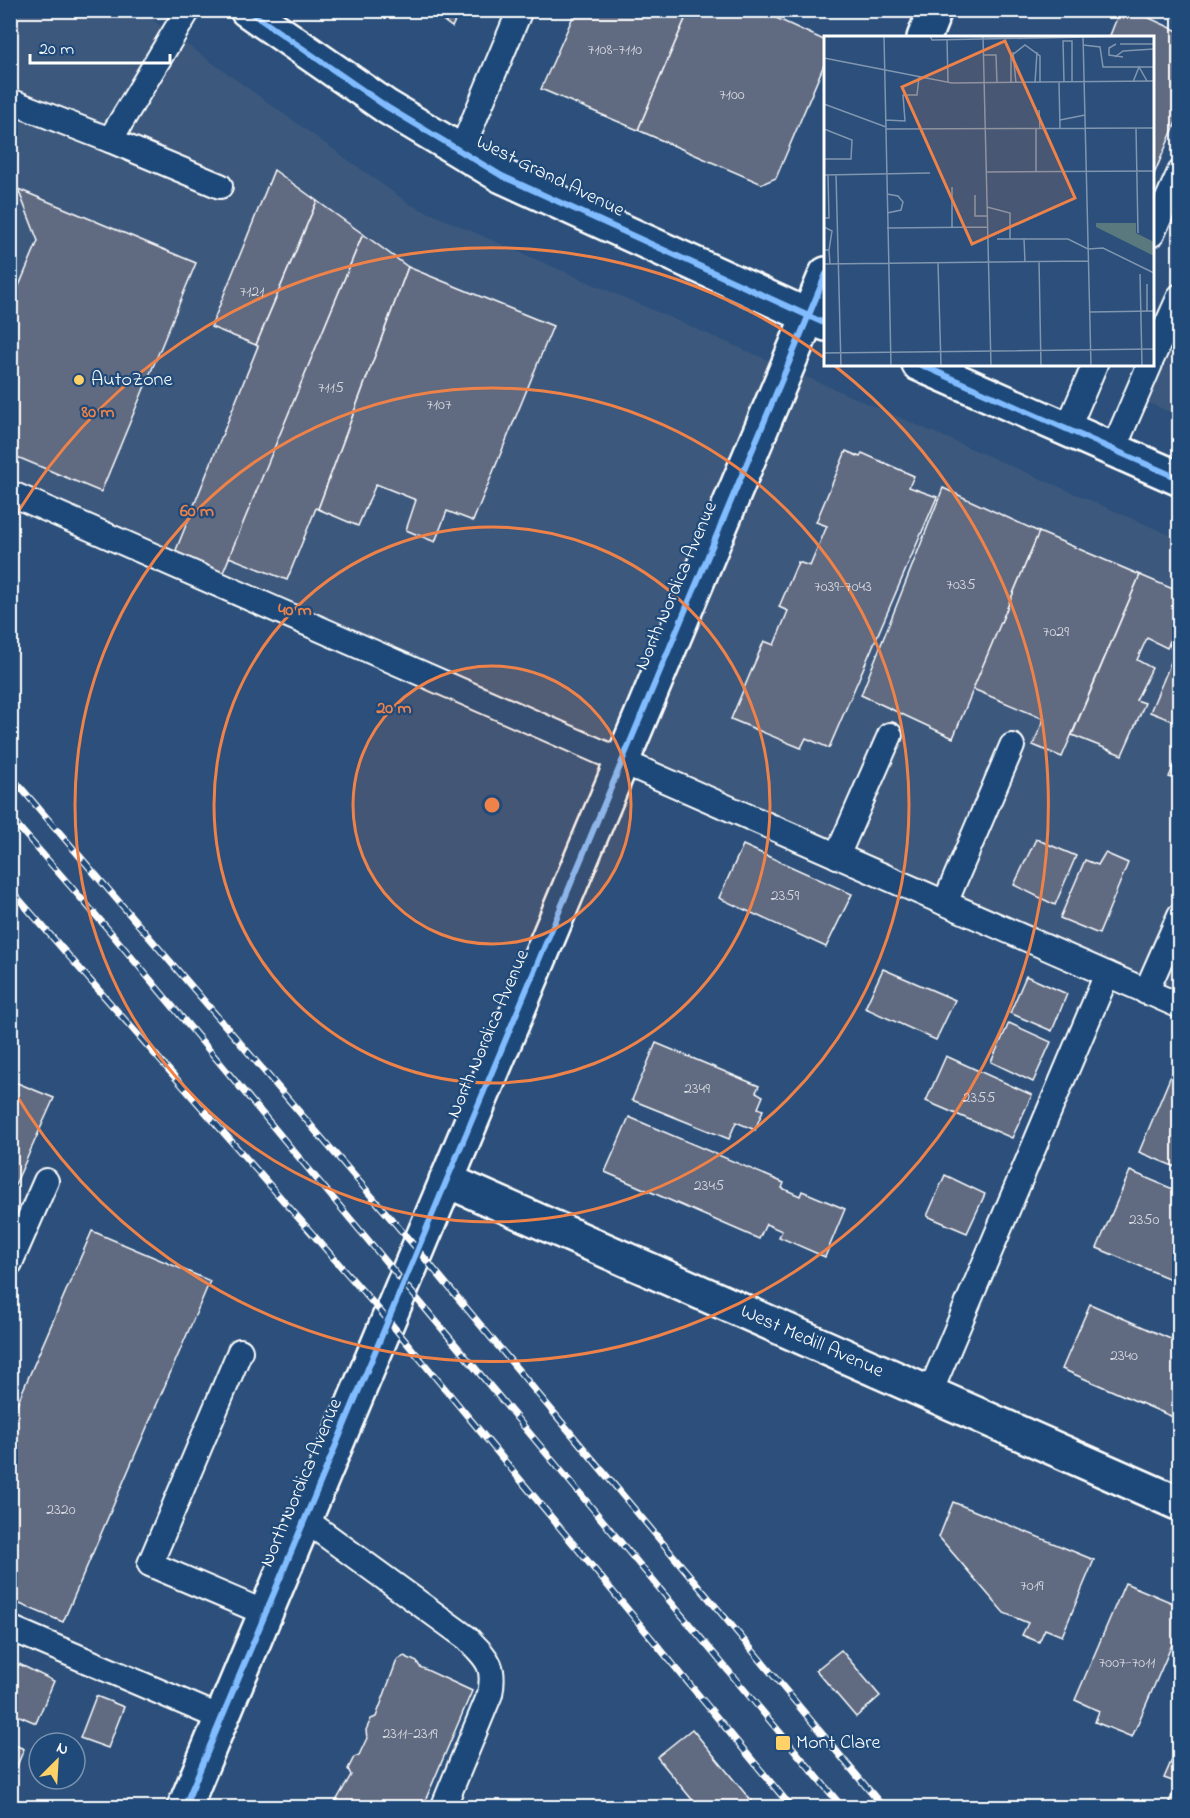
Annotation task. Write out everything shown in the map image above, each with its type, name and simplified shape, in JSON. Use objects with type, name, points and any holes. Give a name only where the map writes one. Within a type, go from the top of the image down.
[{"type":"street","name":"West Grand Avenue","points":[[247,10],[387,106],[502,176],[817,320]]},
{"type":"street","points":[[925,36],[935,10]]},
{"type":"street","name":"North Nordica Avenue","points":[[183,1808],[622,761],[817,320],[824,280]]},
{"type":"street","points":[[928,366],[1179,479]]},
{"type":"street","name":"West Medill Avenue","points":[[446,1180],[1179,1504]]},
{"type":"lane","points":[[110,140],[188,10]]},
{"type":"lane","points":[[461,151],[520,10]]},
{"type":"lane","points":[[10,101],[220,186]]},
{"type":"lane","points":[[1154,229],[1179,172]]},
{"type":"lane","points":[[1154,353],[1179,296]]},
{"type":"lane","points":[[1067,429],[1094,366]]},
{"type":"lane","points":[[1113,450],[1149,366]]},
{"type":"lane","points":[[10,493],[1179,1006]]},
{"type":"lane","points":[[837,856],[890,735]]},
{"type":"lane","points":[[945,903],[1012,746]]},
{"type":"lane","points":[[1146,992],[1179,915]]},
{"type":"lane","points":[[929,1395],[1107,974]]},
{"type":"lane","points":[[10,1263],[46,1181]]},
{"type":"lane","points":[[240,1351],[150,1564],[265,1613]]},
{"type":"lane","points":[[304,1520],[467,1638],[488,1660],[494,1677],[490,1694],[443,1808]]},
{"type":"lane","points":[[10,1628],[221,1718]]},
{"type":"shaded area","points":[[11,11],[140,11],[411,205],[1179,539],[1179,1007],[11,499]]},
{"type":"shaded area","points":[[1179,331],[1180,416],[1149,403]]},
{"type":"building","points":[[429,10],[460,10],[452,27]]},
{"type":"building","points":[[576,10],[689,10],[638,130],[541,89]]},
{"type":"building","points":[[689,10],[759,10],[824,40],[824,65],[776,178],[762,184],[638,130]]},
{"type":"building","points":[[1120,10],[1132,10],[1180,32],[1180,113],[1154,174],[1154,36],[1110,36]]},
{"type":"building","points":[[274,170],[317,201],[256,345],[211,327]]},
{"type":"building","name":"AutoZone","points":[[18,189],[196,263],[101,492],[10,454],[10,307],[38,241]]},
{"type":"building","points":[[317,201],[363,234],[222,575],[174,555],[258,346],[256,345]]},
{"type":"building","points":[[363,234],[408,267],[318,509],[316,508],[287,580],[229,557]]},
{"type":"building","points":[[408,267],[553,326],[473,521],[447,511],[435,542],[406,530],[416,500],[376,484],[358,526],[318,509]]},
{"type":"building","points":[[846,451],[860,457],[862,453],[914,476],[909,487],[937,497],[829,748],[806,738],[801,748],[731,719],[764,641],[774,645],[788,611],[779,607],[798,562],[810,566],[827,526],[816,522]]},
{"type":"building","points":[[943,488],[1039,532],[953,738],[861,695]]},
{"type":"building","points":[[1039,532],[1140,575],[1062,757],[1033,745],[1044,719],[973,689]]},
{"type":"building","points":[[1140,575],[1180,592],[1180,621],[1167,648],[1147,638],[1137,660],[1152,668],[1136,700],[1145,703],[1122,755],[1072,735]]},
{"type":"building","points":[[1180,621],[1180,724],[1150,712],[1174,655],[1169,643]]},
{"type":"building","points":[[1180,751],[1180,781],[1169,777]]},
{"type":"building","points":[[1036,839],[1076,856],[1055,905],[1014,885]]},
{"type":"building","points":[[743,845],[852,894],[826,947],[719,898]]},
{"type":"building","points":[[1105,853],[1128,863],[1099,934],[1060,918],[1085,860],[1098,865]]},
{"type":"building","points":[[883,969],[955,1000],[936,1040],[865,1008]]},
{"type":"building","points":[[1026,976],[1067,994],[1052,1031],[1010,1013]]},
{"type":"building","points":[[1009,1023],[1051,1042],[1033,1082],[991,1062]]},
{"type":"building","points":[[656,1043],[759,1086],[756,1092],[763,1096],[758,1108],[763,1110],[755,1130],[736,1122],[729,1139],[632,1100]]},
{"type":"building","points":[[946,1056],[1032,1095],[1012,1138],[926,1101]]},
{"type":"building","points":[[1172,1073],[1180,1077],[1180,1169],[1139,1152]]},
{"type":"building","points":[[10,1080],[54,1098],[10,1196]]},
{"type":"building","points":[[629,1117],[784,1183],[782,1188],[800,1196],[802,1191],[845,1209],[825,1257],[779,1237],[782,1231],[766,1224],[759,1239],[605,1172]]},
{"type":"building","points":[[1130,1171],[1180,1192],[1180,1283],[1097,1248]]},
{"type":"building","points":[[945,1175],[985,1194],[967,1233],[927,1216]]},
{"type":"building","points":[[92,1231],[210,1281],[63,1622],[10,1600],[10,1420]]},
{"type":"building","points":[[1090,1304],[1180,1343],[1180,1420],[1062,1369]]},
{"type":"building","points":[[953,1502],[1094,1560],[1062,1636],[1045,1629],[1039,1642],[1022,1635],[1028,1623],[1004,1613],[939,1537]]},
{"type":"building","points":[[1125,1583],[1180,1606],[1180,1626],[1132,1737],[1095,1722],[1099,1711],[1075,1700]]},
{"type":"building","points":[[841,1650],[880,1696],[856,1717],[816,1670]]},
{"type":"building","points":[[404,1656],[417,1662],[420,1667],[472,1691],[422,1808],[332,1808],[351,1775],[348,1769],[354,1757],[359,1755],[367,1738],[366,1730],[371,1719],[376,1717],[397,1660]]},
{"type":"building","points":[[19,1664],[54,1681],[36,1723],[10,1712],[10,1683]]},
{"type":"building","points":[[96,1696],[124,1707],[108,1748],[87,1740],[87,1731],[83,1731]]},
{"type":"building","points":[[692,1729],[757,1808],[699,1808],[657,1757]]},
{"type":"building","points":[[1180,1741],[1180,1807],[1169,1802],[1178,1783],[1164,1778]]},
{"type":"building","points":[[10,1743],[24,1749],[10,1783]]},
{"type":"railway","points":[[10,775],[417,1249],[884,1808]]},
{"type":"railway","points":[[10,817],[107,928],[843,1808]]},
{"type":"railway","points":[[10,889],[388,1320],[792,1808]]},
{"type":"cycle path","points":[[247,10],[387,107],[502,176],[824,323]]},
{"type":"cycle path","points":[[184,1808],[824,279]]},
{"type":"cycle path","points":[[924,366],[1180,479]]},
{"type":"place","name":"AutoZone","points":[[79,380]]},
{"type":"place","name":"Mont Clare","points":[[783,1743]]}]
